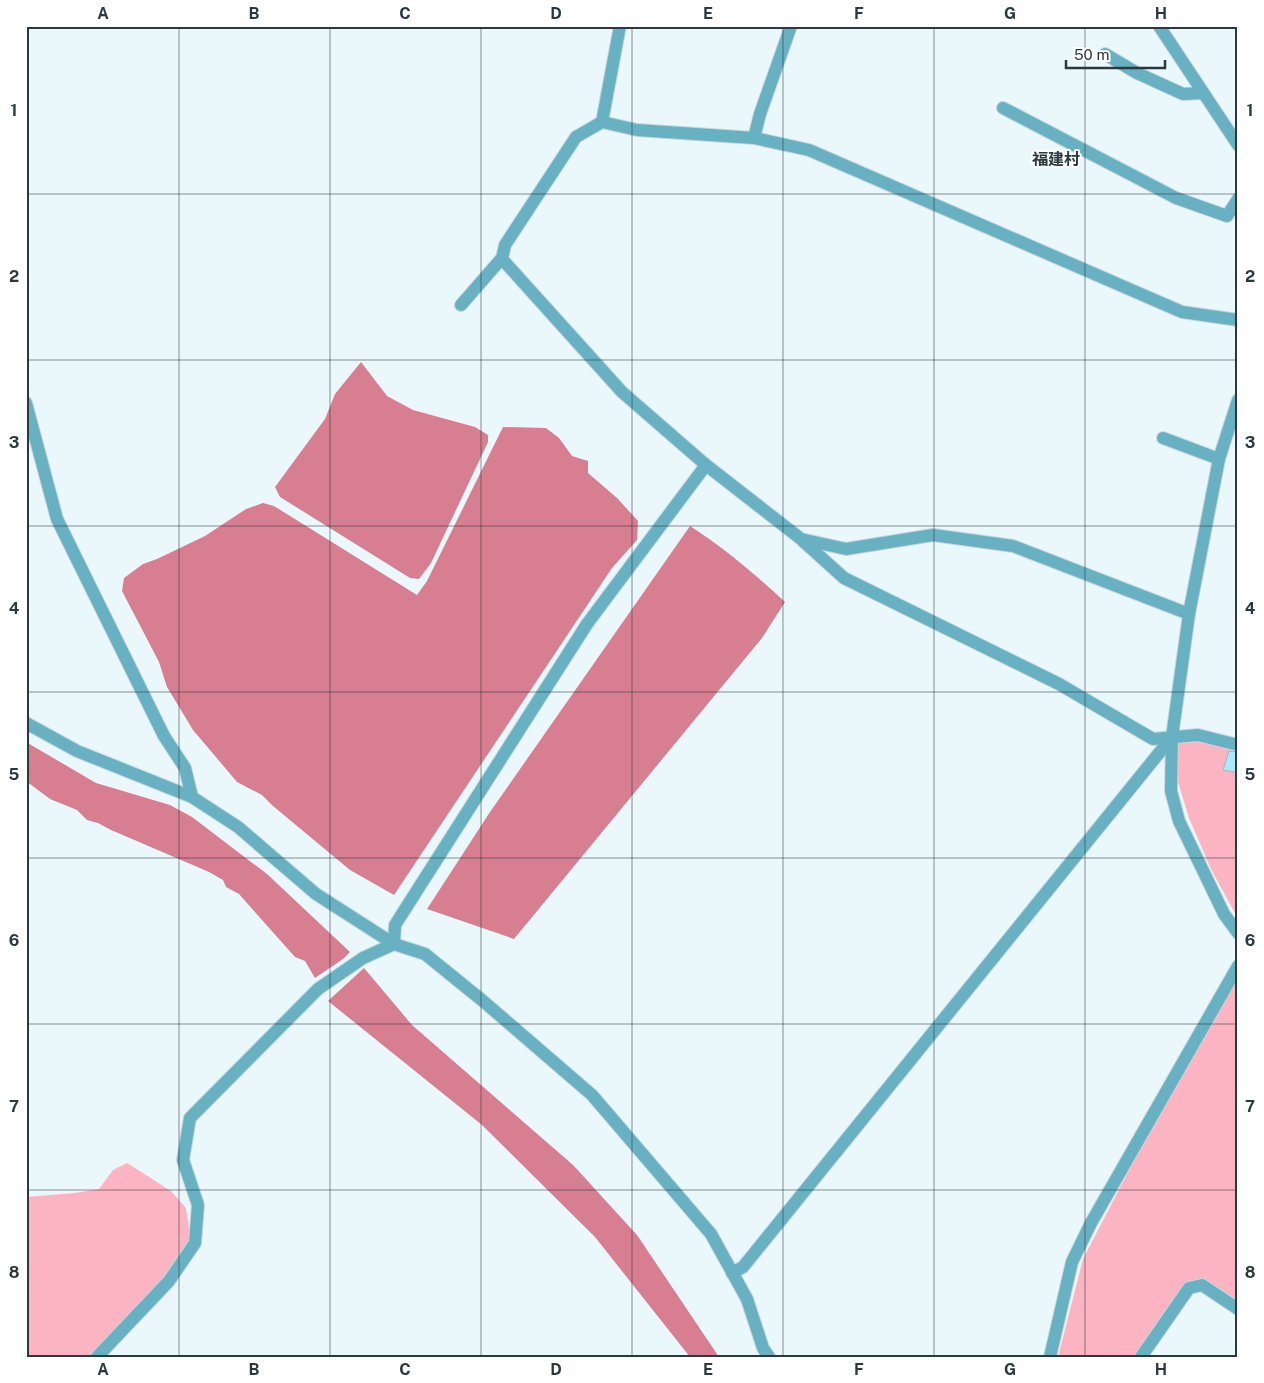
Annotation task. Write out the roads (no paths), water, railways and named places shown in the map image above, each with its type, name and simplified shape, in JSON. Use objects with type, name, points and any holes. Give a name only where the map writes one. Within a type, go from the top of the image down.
[{"type":"street","points":[[602,122],[620,26]]},
{"type":"street","points":[[754,138],[760,114],[791,26]]},
{"type":"street","points":[[1159,26],[1238,145]]},
{"type":"street","points":[[1106,54],[1136,73],[1183,94],[1203,93]]},
{"type":"street","points":[[1003,108],[1176,198],[1227,216],[1238,199]]},
{"type":"street","points":[[461,304],[502,258],[505,245],[576,137],[602,122],[637,130],[754,138],[809,150],[1182,312],[1238,320]]},
{"type":"street","points":[[502,258],[622,392],[706,465],[801,539],[844,578],[1059,684],[1153,739],[1198,735],[1238,745]]},
{"type":"street","points":[[1238,400],[1219,459],[1189,614],[1172,737],[1171,791],[1179,821],[1224,914],[1238,933]]},
{"type":"street","points":[[26,403],[57,519],[164,736],[184,768],[192,797]]},
{"type":"street","points":[[1163,438],[1219,459]]},
{"type":"street","points":[[394,944],[394,925],[587,624],[706,465]]},
{"type":"street","points":[[801,539],[846,549],[933,534],[1013,546],[1189,614]]},
{"type":"street","points":[[26,723],[77,751],[192,797],[238,827],[316,894],[394,944],[425,954],[484,1001],[592,1095],[711,1234],[747,1300],[763,1348],[769,1357]]},
{"type":"street","points":[[732,1273],[744,1267],[1172,737]]},
{"type":"street","points":[[97,1357],[169,1281],[195,1243],[198,1205],[183,1160],[190,1118],[318,989],[364,958],[394,944]]},
{"type":"street","points":[[1050,1357],[1072,1262],[1091,1223],[1238,966]]},
{"type":"street","points":[[1141,1357],[1189,1288],[1202,1285],[1238,1308]]},
{"type":"district","name":"福建村","points":[[1056,159]]}]
